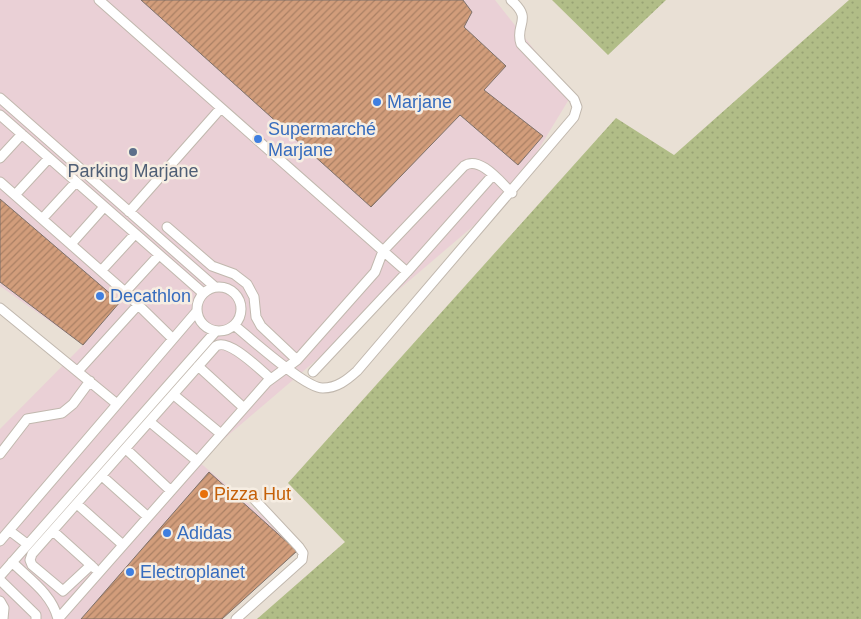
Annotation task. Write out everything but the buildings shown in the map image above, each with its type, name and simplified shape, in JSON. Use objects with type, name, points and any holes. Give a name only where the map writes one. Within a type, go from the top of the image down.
[{"type":"lane","points":[[99,0],[407,272]]},
{"type":"lane","points":[[234,325],[316,388],[335,386],[347,380],[512,193],[574,117],[577,107],[574,99],[521,44],[519,35],[524,22],[523,14],[511,0]]},
{"type":"lane","points":[[0,98],[215,287]]},
{"type":"lane","points":[[129,212],[221,108]]},
{"type":"lane","points":[[0,115],[203,294]]},
{"type":"lane","points":[[0,158],[22,134]]},
{"type":"lane","points":[[15,195],[48,158]]},
{"type":"lane","points":[[58,619],[270,378],[297,360],[374,272],[383,251],[464,166],[476,162],[512,193]]},
{"type":"lane","points":[[313,372],[407,272],[492,175]]},
{"type":"lane","points":[[0,182],[125,292],[173,340]]},
{"type":"lane","points":[[42,219],[76,182]]},
{"type":"lane","points":[[71,244],[104,206]]},
{"type":"lane","points":[[167,227],[212,266],[234,274],[247,284],[254,297],[256,317],[261,326],[297,360]]},
{"type":"lane","points":[[101,271],[135,234]]},
{"type":"lane","points":[[125,292],[159,255]]},
{"type":"lane","points":[[215,287],[224,287],[233,291],[239,299],[241,308],[240,318],[234,325],[225,330],[216,331],[207,327],[200,320],[197,311],[198,302],[203,294],[215,287]]},
{"type":"lane","points":[[78,371],[138,305]]},
{"type":"lane","points":[[0,308],[117,404]]},
{"type":"lane","points":[[0,541],[197,311]]},
{"type":"lane","points":[[0,576],[216,331]]},
{"type":"lane","points":[[91,565],[68,589],[63,591],[32,566],[30,560],[216,346],[224,343],[270,378]]},
{"type":"lane","points":[[198,366],[244,408]]},
{"type":"lane","points":[[0,454],[27,419],[62,413],[73,404],[90,381]]},
{"type":"lane","points":[[174,395],[221,434]]},
{"type":"lane","points":[[150,422],[197,461]]},
{"type":"lane","points":[[126,449],[171,491]]},
{"type":"lane","points":[[102,476],[148,517]]},
{"type":"lane","points":[[236,619],[302,560],[303,553],[299,547],[254,498]]},
{"type":"lane","points":[[77,504],[123,545]]},
{"type":"lane","points":[[10,531],[27,544]]},
{"type":"lane","points":[[53,532],[99,572]]},
{"type":"lane","points":[[12,562],[47,596],[56,610],[58,619]]},
{"type":"lane","points":[[0,580],[36,615],[36,619]]},
{"type":"lane","points":[[0,601],[4,608],[3,619]]},
{"type":"shaded area","points":[[0,0],[495,0],[571,96],[512,193],[198,461],[299,547],[215,619],[0,619],[0,429],[83,345],[0,286]]},
{"type":"green space","points":[[552,0],[666,0],[608,55]]},
{"type":"green space","points":[[849,0],[861,0],[861,619],[257,619],[345,542],[288,483],[616,118],[674,155]]},
{"type":"place","name":"Marjane","points":[[377,102]]},
{"type":"place","name":"Supermarché Marjane","points":[[258,139]]},
{"type":"place","name":"Parking Marjane","points":[[133,152]]},
{"type":"place","name":"Decathlon","points":[[100,296]]},
{"type":"place","name":"Pizza Hut","points":[[204,494]]},
{"type":"place","name":"Adidas","points":[[167,533]]},
{"type":"place","name":"Electroplanet","points":[[130,572]]}]
